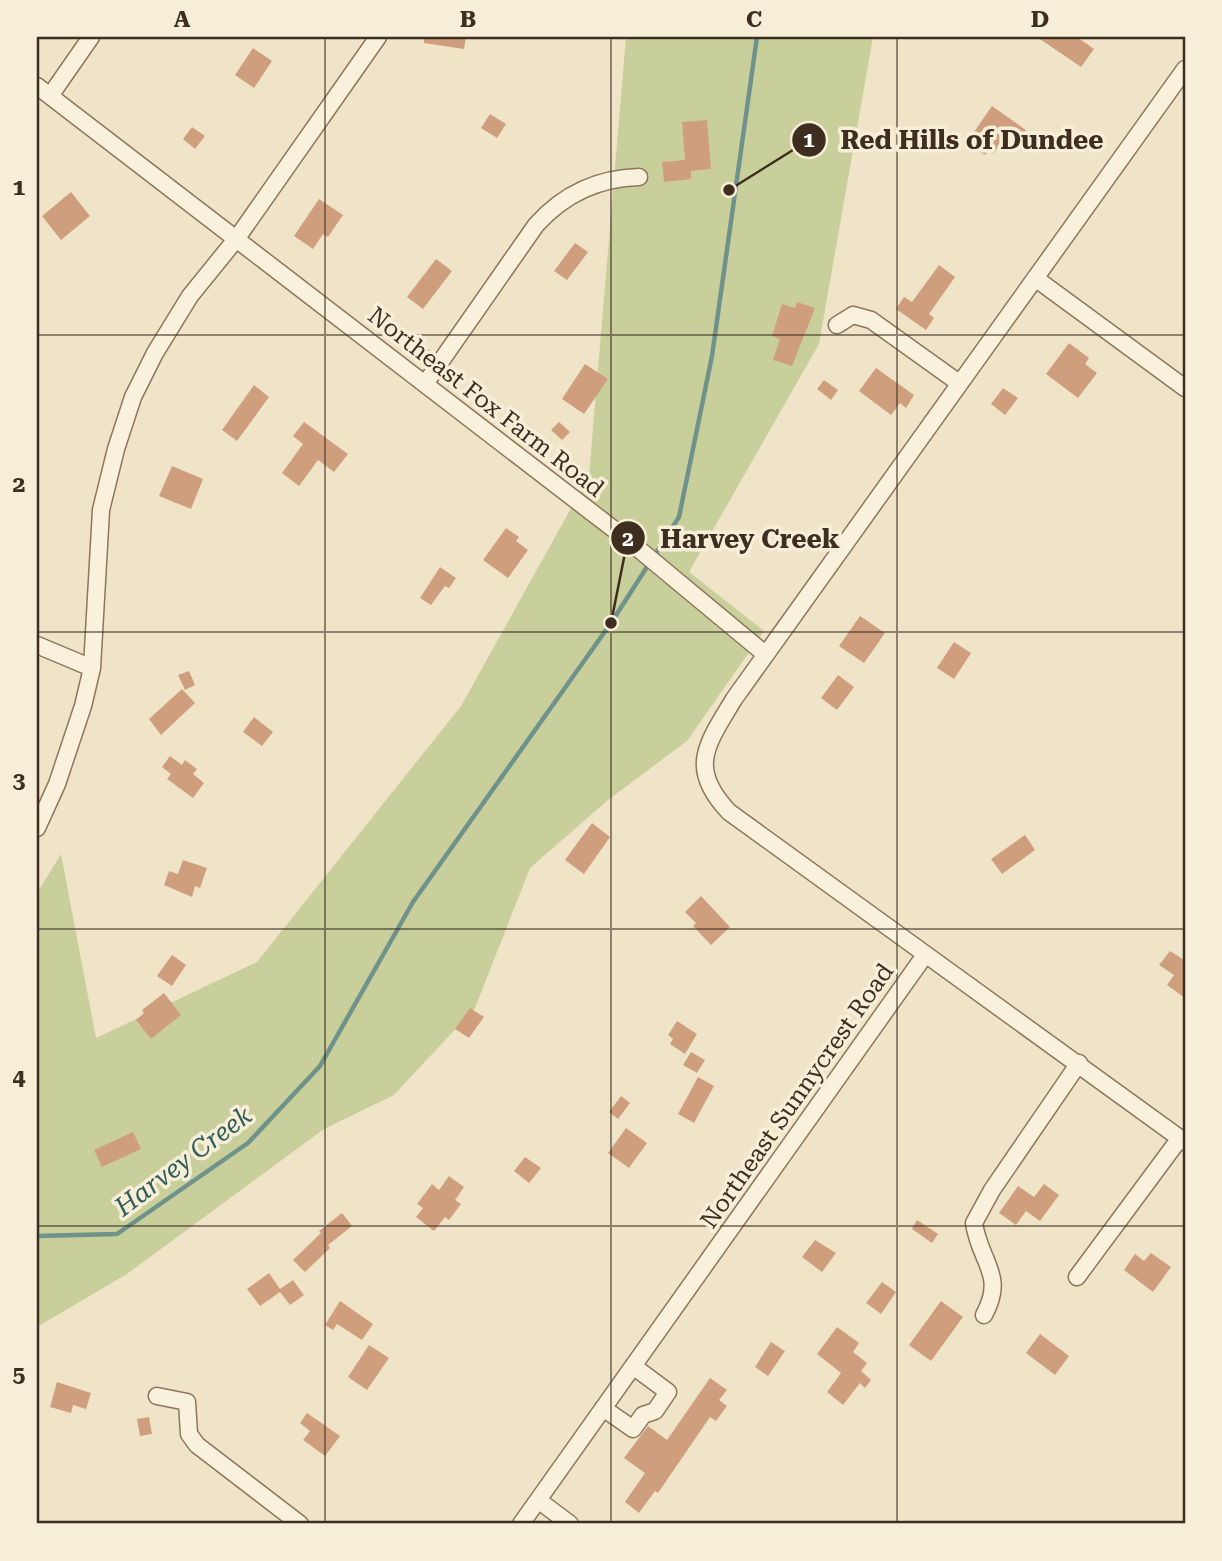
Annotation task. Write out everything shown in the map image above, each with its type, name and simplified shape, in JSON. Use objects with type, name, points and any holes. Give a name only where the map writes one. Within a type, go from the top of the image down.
[{"type":"street","points":[[43,91],[91,37]]},
{"type":"street","points":[[37,828],[72,743],[92,668],[101,510],[133,397],[173,322],[237,238],[378,37]]},
{"type":"street","points":[[925,955],[729,812],[708,786],[704,775],[705,754],[713,733],[765,654],[1185,69]]},
{"type":"street","name":"Northeast Fox Farm Road","points":[[43,91],[629,541],[765,654]]},
{"type":"street","points":[[425,384],[536,225],[551,208],[603,181],[639,177]]},
{"type":"street","points":[[1035,278],[1185,388]]},
{"type":"street","points":[[837,325],[853,315],[872,320],[960,383]]},
{"type":"street","points":[[37,645],[92,668]]},
{"type":"street","name":"Northeast Sunnycrest Road","points":[[521,1524],[925,955],[1183,1140]]},
{"type":"street","points":[[984,1315],[992,1300],[994,1279],[981,1253],[974,1223],[992,1191],[1079,1063]]},
{"type":"street","points":[[1077,1277],[1183,1140]]},
{"type":"street","points":[[603,1408],[633,1429],[643,1415],[655,1411],[668,1392],[633,1366]]},
{"type":"street","points":[[157,1395],[187,1402],[189,1434],[197,1445],[300,1524]]},
{"type":"street","points":[[538,1500],[570,1524]]},
{"type":"green space","points":[[626,37],[873,37],[819,344],[689,572],[764,631],[687,741],[608,800],[530,868],[475,1008],[394,1095],[324,1129],[127,1274],[37,1327],[37,893],[61,854],[96,1038],[257,962],[461,706],[589,476]]},
{"type":"building","points":[[424,37],[466,37],[464,49],[424,43]]},
{"type":"building","points":[[1037,37],[1077,37],[1094,49],[1081,67]]},
{"type":"building","points":[[253,48],[272,61],[254,88],[235,75]]},
{"type":"building","points":[[992,106],[1026,130],[1017,143],[1006,136],[994,153],[989,150],[985,155],[967,142]]},
{"type":"building","points":[[490,114],[506,124],[497,138],[481,128]]},
{"type":"building","points":[[707,120],[711,169],[691,171],[691,179],[664,182],[662,162],[685,160],[682,122]]},
{"type":"building","points":[[192,127],[205,136],[195,149],[183,139]]},
{"type":"building","points":[[71,192],[90,216],[61,240],[42,216]]},
{"type":"building","points":[[319,199],[343,215],[328,237],[323,234],[313,249],[294,236]]},
{"type":"building","points":[[575,243],[588,252],[567,280],[554,271]]},
{"type":"building","points":[[436,259],[452,271],[423,309],[407,297]]},
{"type":"building","points":[[939,265],[955,277],[929,314],[934,318],[926,330],[896,309],[904,297],[912,302]]},
{"type":"building","points":[[797,302],[815,308],[792,366],[773,360],[780,339],[772,336],[782,304],[795,308]]},
{"type":"building","points":[[1069,343],[1089,358],[1085,364],[1097,373],[1078,398],[1046,374]]},
{"type":"building","points":[[426,348],[434,353],[424,367],[416,361]]},
{"type":"building","points":[[585,364],[608,379],[584,414],[562,399]]},
{"type":"building","points":[[876,368],[914,395],[906,408],[900,403],[891,415],[859,391]]},
{"type":"building","points":[[824,380],[838,390],[831,400],[817,389]]},
{"type":"building","points":[[254,385],[269,397],[237,441],[222,430]]},
{"type":"building","points":[[1003,388],[1018,398],[1005,415],[991,404]]},
{"type":"building","points":[[304,422],[348,454],[334,472],[318,460],[299,486],[282,473],[303,444],[293,436]]},
{"type":"building","points":[[559,422],[570,432],[562,440],[551,430]]},
{"type":"building","points":[[172,466],[203,479],[191,509],[159,496]]},
{"type":"building","points":[[506,528],[519,537],[516,541],[528,550],[508,578],[483,560]]},
{"type":"building","points":[[440,567],[456,578],[449,588],[445,586],[431,605],[420,598]]},
{"type":"building","points":[[860,616],[885,633],[864,663],[839,646]]},
{"type":"building","points":[[954,642],[971,653],[954,679],[937,668]]},
{"type":"building","points":[[189,671],[195,685],[185,690],[178,675]]},
{"type":"building","points":[[838,675],[854,687],[837,710],[821,698]]},
{"type":"building","points":[[182,689],[195,703],[161,735],[149,719]]},
{"type":"building","points":[[254,717],[273,732],[262,746],[243,732]]},
{"type":"building","points":[[170,756],[182,765],[185,760],[197,769],[193,774],[204,783],[193,798],[167,779],[171,774],[162,767]]},
{"type":"building","points":[[592,823],[610,837],[584,874],[565,860]]},
{"type":"building","points":[[1025,835],[1035,850],[1002,874],[991,859]]},
{"type":"building","points":[[183,860],[207,868],[200,888],[195,886],[192,897],[164,885],[169,871],[178,874]]},
{"type":"building","points":[[701,896],[730,927],[711,945],[693,926],[696,923],[685,912]]},
{"type":"building","points":[[1170,951],[1184,960],[1185,958],[1185,998],[1167,985],[1174,975],[1159,965]]},
{"type":"building","points":[[172,955],[186,965],[172,986],[157,976]]},
{"type":"building","points":[[164,993],[181,1015],[151,1039],[136,1020],[144,1013],[142,1010]]},
{"type":"building","points":[[470,1008],[484,1017],[469,1038],[455,1029]]},
{"type":"building","points":[[677,1021],[697,1034],[685,1054],[670,1044],[673,1039],[668,1035]]},
{"type":"building","points":[[691,1052],[705,1060],[697,1073],[683,1065]]},
{"type":"building","points":[[698,1077],[714,1086],[694,1123],[678,1114]]},
{"type":"building","points":[[621,1096],[630,1103],[618,1119],[609,1112]]},
{"type":"building","points":[[626,1128],[647,1143],[629,1168],[608,1153]]},
{"type":"building","points":[[133,1132],[141,1149],[102,1167],[94,1150]]},
{"type":"building","points":[[525,1157],[541,1168],[529,1183],[514,1171]]},
{"type":"building","points":[[449,1176],[464,1187],[455,1200],[461,1204],[449,1220],[445,1217],[434,1231],[416,1217],[423,1208],[417,1204],[432,1184],[439,1190]]},
{"type":"building","points":[[1044,1184],[1059,1195],[1040,1221],[1026,1211],[1016,1225],[999,1213],[1018,1186],[1034,1197]]},
{"type":"building","points":[[342,1213],[352,1226],[328,1245],[330,1248],[305,1272],[293,1260],[321,1233],[319,1231]]},
{"type":"building","points":[[917,1220],[938,1234],[932,1243],[912,1229]]},
{"type":"building","points":[[815,1240],[836,1253],[822,1272],[802,1257]]},
{"type":"building","points":[[1151,1253],[1171,1267],[1153,1292],[1124,1270],[1135,1254],[1144,1261]]},
{"type":"building","points":[[269,1273],[280,1289],[293,1280],[304,1295],[290,1305],[280,1292],[260,1306],[247,1289]]},
{"type":"building","points":[[882,1282],[896,1292],[881,1314],[866,1303]]},
{"type":"building","points":[[340,1301],[373,1324],[362,1340],[337,1324],[333,1330],[325,1325]]},
{"type":"building","points":[[941,1301],[963,1317],[931,1361],[909,1345]]},
{"type":"building","points":[[837,1327],[859,1343],[853,1352],[867,1363],[861,1371],[871,1380],[865,1388],[860,1383],[843,1405],[827,1392],[841,1373],[817,1354]]},
{"type":"building","points":[[1040,1334],[1069,1356],[1055,1375],[1026,1353]]},
{"type":"building","points":[[771,1342],[785,1351],[768,1376],[755,1367]]},
{"type":"building","points":[[369,1345],[389,1358],[367,1390],[348,1377]]},
{"type":"building","points":[[710,1378],[727,1390],[719,1400],[727,1406],[716,1421],[710,1417],[658,1493],[655,1491],[639,1513],[625,1502],[645,1473],[624,1458],[648,1426],[667,1440]]},
{"type":"building","points":[[57,1382],[91,1393],[86,1409],[73,1405],[71,1413],[50,1407]]},
{"type":"building","points":[[307,1413],[340,1436],[325,1456],[303,1440],[310,1431],[300,1423]]},
{"type":"building","points":[[149,1417],[152,1434],[140,1436],[137,1419]]},
{"type":"waterway","name":"Harvey Creek","points":[[37,1236],[117,1234],[248,1143],[320,1066],[413,902],[611,623],[679,517],[712,356],[757,37]]},
{"type":"place","name":"Red Hills of Dundee","points":[[729,190]]},
{"type":"place","name":"Harvey Creek","points":[[611,623]]}]
